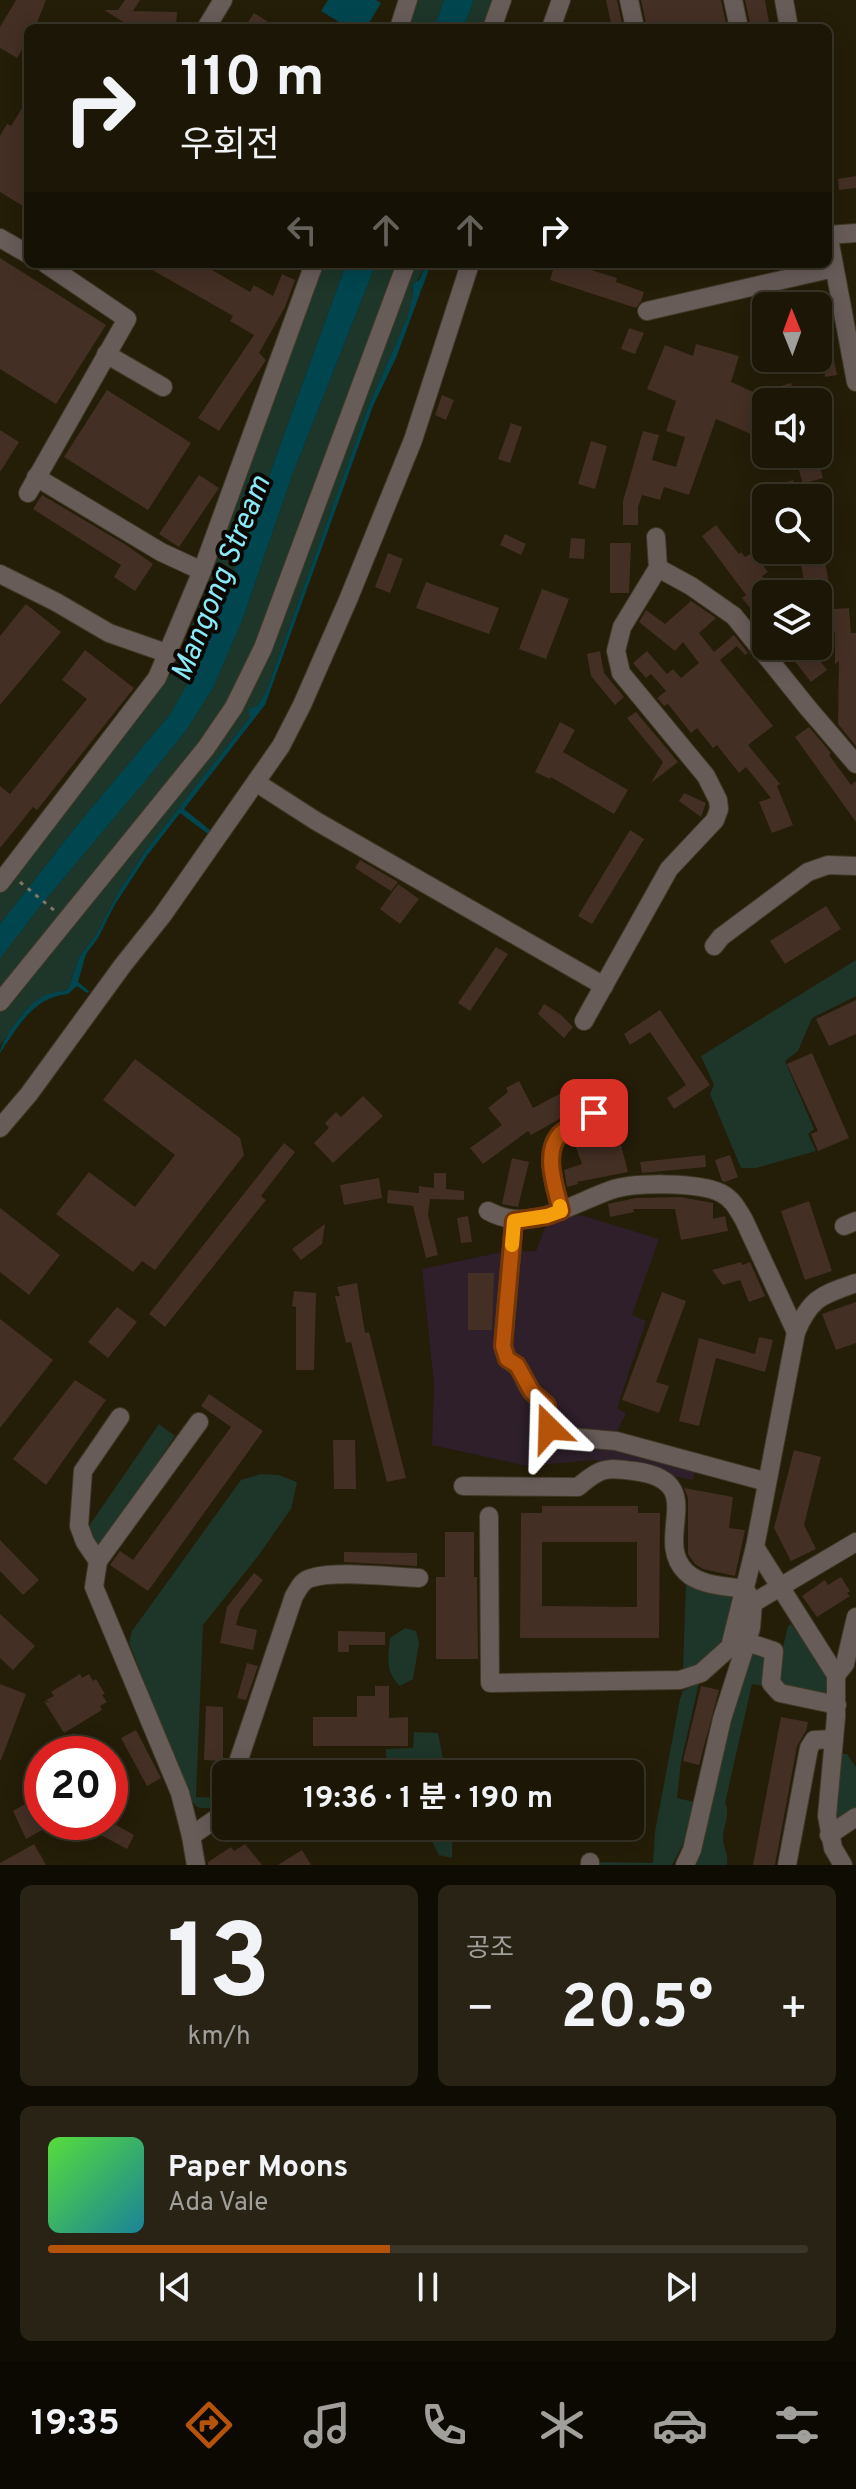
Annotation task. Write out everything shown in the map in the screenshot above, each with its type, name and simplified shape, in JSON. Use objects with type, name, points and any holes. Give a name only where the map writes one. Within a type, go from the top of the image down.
[{"type":"street","points":[[208,24],[223,0]]},
{"type":"street","points":[[400,24],[408,0]]},
{"type":"street","points":[[493,24],[502,0]]},
{"type":"street","points":[[552,24],[561,0]]},
{"type":"street","points":[[629,0],[634,24]]},
{"type":"street","points":[[733,0],[738,24]]},
{"type":"street","points":[[784,0],[788,24]]},
{"type":"street","points":[[832,234],[856,233]]},
{"type":"street","points":[[0,238],[24,252]]},
{"type":"street","points":[[832,257],[856,382]]},
{"type":"street","points":[[58,268],[127,319],[32,485],[202,571]]},
{"type":"street","points":[[0,883],[157,678],[202,571],[313,268]]},
{"type":"street","points":[[0,1002],[198,759],[234,707],[263,648],[405,268]]},
{"type":"street","points":[[0,1128],[74,1034],[281,746],[354,585],[413,440],[469,268]]},
{"type":"street","points":[[647,311],[834,268]]},
{"type":"street","points":[[106,354],[163,387]]},
{"type":"street","points":[[584,1021],[669,869],[715,820],[719,809],[706,776],[621,673],[616,651],[622,627],[658,568],[656,537]]},
{"type":"street","points":[[658,568],[691,586],[734,616],[856,764]]},
{"type":"street","points":[[0,574],[109,633],[169,654]]},
{"type":"street","points":[[257,783],[316,821],[604,986]]},
{"type":"street","points":[[714,946],[721,937],[808,872],[828,865],[856,866]]},
{"type":"street","points":[[561,1211],[551,1163],[553,1147],[560,1135],[594,1113]]},
{"type":"street","points":[[488,1211],[514,1221],[547,1216],[613,1189],[647,1185],[697,1187],[720,1192],[734,1203],[744,1220],[796,1332]]},
{"type":"street","points":[[514,1221],[503,1346],[507,1359],[517,1365],[532,1392],[547,1405],[549,1428],[558,1436],[616,1441],[767,1482]]},
{"type":"street","points":[[685,1865],[692,1850],[722,1719],[747,1642],[755,1547],[796,1332],[806,1309],[824,1295],[856,1283]]},
{"type":"street","points":[[98,1561],[79,1526],[83,1471],[120,1417]]},
{"type":"street","points":[[196,1865],[180,1793],[94,1587],[98,1561],[199,1422]]},
{"type":"street","points":[[463,1486],[578,1487],[597,1470],[611,1468],[649,1473],[667,1481],[676,1496],[678,1561],[687,1574],[749,1596],[780,1587],[856,1542]]},
{"type":"street","points":[[489,1516],[490,1683],[680,1680],[701,1673],[730,1647],[749,1596]]},
{"type":"street","points":[[755,1547],[836,1675],[837,1705],[827,1816],[829,1835],[843,1865]]},
{"type":"street","points":[[239,1760],[294,1596],[304,1582],[311,1578],[337,1575],[419,1578]]},
{"type":"street","points":[[836,1675],[845,1664],[856,1617]]},
{"type":"street","points":[[747,1642],[774,1651],[771,1683],[780,1693],[837,1705]]},
{"type":"street","points":[[787,1865],[809,1748],[814,1740],[834,1739]]},
{"type":"street","points":[[829,1835],[856,1817]]},
{"type":"street","points":[[191,1836],[212,1822]]},
{"type":"path","points":[[29,891],[67,921]]},
{"type":"shaded area","points":[[581,1215],[659,1239],[632,1315],[646,1321],[617,1408],[626,1413],[616,1434],[699,1453],[693,1480],[594,1460],[527,1466],[432,1445],[434,1384],[422,1269],[502,1252],[536,1251],[548,1221]]},
{"type":"green space","points":[[414,0],[444,0],[435,24],[405,24]]},
{"type":"green space","points":[[474,0],[500,0],[491,24],[465,24]]},
{"type":"green space","points":[[322,268],[345,268],[233,575],[184,692],[171,713],[0,924],[0,890],[178,662],[211,576],[244,474]]},
{"type":"green space","points":[[374,268],[402,268],[233,706],[0,1000],[0,959],[188,728],[213,688],[242,621],[293,473]]},
{"type":"green space","points":[[407,268],[425,268],[412,289],[414,297],[407,318],[369,405],[266,692],[146,850],[119,891],[96,935],[79,957],[68,990],[35,1002],[0,1045],[0,1005],[236,708]]},
{"type":"green space","points":[[856,960],[856,996],[812,1018],[798,1051],[785,1061],[814,1129],[808,1134],[816,1151],[756,1168],[741,1168],[710,1094],[714,1085],[701,1056]]},
{"type":"green space","points":[[159,1424],[175,1436],[102,1545],[93,1541],[87,1529]]},
{"type":"green space","points":[[261,1474],[279,1475],[297,1482],[291,1509],[203,1625],[196,1797],[212,1798],[212,1807],[197,1807],[191,1800],[129,1643],[132,1631],[241,1480]]},
{"type":"green space","points":[[686,1584],[697,1589],[734,1594],[731,1619],[721,1641],[705,1659],[683,1669]]},
{"type":"green space","points":[[791,1624],[829,1676],[829,1692],[821,1696],[784,1688],[777,1672]]},
{"type":"green space","points":[[405,1628],[416,1631],[419,1643],[413,1679],[400,1686],[390,1669],[390,1638]]},
{"type":"green space","points":[[750,1652],[766,1656],[769,1660],[763,1686],[752,1684],[725,1803],[727,1816],[723,1838],[727,1865],[694,1865],[711,1808],[726,1731]]},
{"type":"green space","points":[[699,1683],[681,1762],[677,1798],[694,1802],[683,1844],[672,1865],[598,1865],[597,1862],[653,1863],[655,1832],[680,1699],[683,1691]]},
{"type":"green space","points":[[414,1732],[438,1733],[443,1760],[386,1760],[386,1749],[413,1748]]},
{"type":"green space","points":[[842,1754],[847,1754],[856,1767],[856,1809],[840,1821],[836,1814]]},
{"type":"green space","points":[[431,1840],[453,1840],[452,1858],[439,1855]]},
{"type":"water","points":[[328,0],[376,0],[381,3],[368,24],[342,24],[321,11]]},
{"type":"water","points":[[444,0],[474,0],[465,24],[435,24]]},
{"type":"water","points":[[345,268],[374,268],[293,473],[242,621],[213,688],[188,728],[0,959],[0,924],[171,713],[193,674],[233,575]]},
{"type":"water","points":[[425,268],[430,268],[396,358],[373,406],[265,705],[184,809],[215,834],[212,837],[180,813],[146,857],[86,954],[78,982],[89,991],[87,993],[77,986],[68,994],[56,996],[36,1007],[0,1053],[9,1033],[32,1004],[48,994],[68,990],[79,957],[96,935],[119,891],[146,850],[250,717],[249,709],[257,706],[266,692],[369,405],[407,318],[413,284]]},
{"type":"building","points":[[16,0],[46,0],[37,24],[24,24],[24,47],[17,58],[0,48],[0,27]]},
{"type":"building","points":[[125,0],[140,0],[133,11],[177,12],[176,24],[127,24],[104,10],[118,10]]},
{"type":"building","points":[[606,0],[617,0],[622,24],[611,24]]},
{"type":"building","points":[[641,0],[721,0],[726,24],[646,24]]},
{"type":"building","points":[[745,0],[765,0],[769,24],[750,24]]},
{"type":"building","points":[[254,13],[272,24],[247,24]]},
{"type":"building","points":[[24,105],[24,207],[0,192],[0,136],[7,124],[11,126]]},
{"type":"building","points":[[856,176],[856,188],[839,190],[838,179]]},
{"type":"building","points":[[0,258],[106,325],[56,404],[0,369]]},
{"type":"building","points":[[149,268],[209,268],[250,292],[254,285],[273,296],[282,274],[295,280],[285,307],[259,353],[266,360],[219,431],[198,418],[254,335],[230,321],[233,316]]},
{"type":"building","points":[[554,268],[585,268],[617,278],[616,282],[644,292],[636,308],[550,280]]},
{"type":"building","points":[[629,328],[644,333],[635,354],[621,349]]},
{"type":"building","points":[[696,344],[739,356],[731,382],[752,391],[752,432],[751,434],[716,419],[689,495],[664,487],[660,500],[642,495],[638,525],[623,525],[623,501],[643,431],[659,435],[652,460],[676,467],[685,437],[666,431],[676,401],[647,389],[665,345],[693,356]]},
{"type":"building","points":[[832,350],[837,375],[825,377],[824,372],[832,372]]},
{"type":"building","points":[[791,383],[792,388],[774,388]]},
{"type":"building","points":[[107,390],[191,443],[148,510],[64,457]]},
{"type":"building","points":[[442,395],[454,400],[446,420],[435,415]]},
{"type":"building","points":[[511,423],[522,427],[510,463],[498,459]]},
{"type":"building","points":[[0,430],[19,442],[0,472]]},
{"type":"building","points":[[591,441],[607,446],[595,489],[578,484]]},
{"type":"building","points":[[798,468],[820,468],[823,478],[803,484]]},
{"type":"building","points":[[199,475],[219,488],[179,547],[159,534]]},
{"type":"building","points":[[42,495],[153,564],[135,591],[114,577],[121,565],[33,509]]},
{"type":"building","points":[[716,525],[739,554],[741,552],[745,557],[750,554],[752,564],[762,564],[768,572],[762,576],[765,580],[752,580],[752,610],[742,598],[746,595],[702,536]]},
{"type":"building","points":[[505,534],[526,544],[521,555],[500,545]]},
{"type":"building","points":[[571,538],[585,539],[584,559],[569,558]]},
{"type":"building","points":[[610,543],[631,543],[629,593],[610,593]]},
{"type":"building","points":[[388,553],[403,559],[390,593],[375,587]]},
{"type":"building","points":[[801,564],[826,564],[828,580],[804,580]]},
{"type":"building","points":[[426,582],[499,608],[489,634],[416,608]]},
{"type":"building","points":[[542,589],[569,599],[546,659],[519,649]]},
{"type":"building","points":[[691,601],[716,618],[699,633],[714,652],[734,635],[748,653],[745,655],[737,646],[720,660],[773,726],[748,745],[780,784],[777,786],[793,825],[772,833],[759,802],[771,798],[746,767],[739,773],[717,745],[713,748],[697,728],[691,733],[668,704],[664,706],[657,698],[666,691],[651,674],[646,678],[633,663],[647,651],[667,674],[673,669],[681,678],[699,663],[683,642],[675,651],[639,622],[646,610],[665,624]]},
{"type":"building","points":[[832,603],[833,609],[849,608],[851,633],[856,633],[856,746],[838,724],[839,661],[835,664],[835,632],[832,632]]},
{"type":"building","points":[[26,604],[61,632],[0,705],[0,636]]},
{"type":"building","points":[[85,650],[134,688],[37,810],[33,807],[0,848],[0,786],[10,794],[87,699],[62,680]]},
{"type":"building","points":[[600,651],[604,673],[624,697],[615,705],[591,676],[587,654]]},
{"type":"building","points":[[794,660],[820,660],[827,670],[811,682]]},
{"type":"building","points":[[636,712],[678,762],[651,783],[663,762],[627,718]]},
{"type":"building","points":[[560,722],[575,730],[563,752],[628,790],[614,814],[551,777],[535,772]]},
{"type":"building","points":[[809,727],[831,753],[829,755],[851,785],[856,781],[856,822],[795,737]]},
{"type":"building","points":[[684,793],[706,803],[701,817],[679,801]]},
{"type":"building","points":[[630,830],[644,839],[592,924],[578,916]]},
{"type":"building","points":[[360,860],[398,882],[391,891],[355,868]]},
{"type":"building","points":[[398,884],[419,899],[400,924],[380,909]]},
{"type":"building","points":[[826,906],[841,929],[785,964],[770,941]]},
{"type":"building","points":[[496,947],[508,954],[470,1011],[458,1003]]},
{"type":"building","points":[[856,1000],[856,1034],[829,1046],[816,1019]]},
{"type":"building","points":[[544,1004],[573,1027],[564,1038],[538,1014]]},
{"type":"building","points":[[660,1010],[710,1085],[674,1109],[667,1098],[686,1085],[650,1032],[630,1045],[624,1034]]},
{"type":"building","points":[[812,1053],[849,1138],[818,1151],[811,1134],[818,1131],[787,1064]]},
{"type":"building","points":[[135,1059],[240,1138],[244,1155],[155,1270],[142,1261],[133,1272],[56,1214],[89,1172],[135,1207],[175,1155],[103,1100]]},
{"type":"building","points":[[519,1081],[533,1108],[580,1083],[590,1102],[531,1135],[528,1131],[483,1164],[470,1148],[502,1125],[488,1108],[508,1092],[506,1088]]},
{"type":"building","points":[[363,1096],[383,1116],[333,1163],[314,1143],[329,1128],[325,1123],[336,1112],[341,1117]]},
{"type":"building","points":[[617,1130],[628,1172],[577,1182],[567,1187],[564,1170],[582,1164],[575,1145]]},
{"type":"building","points":[[284,1143],[295,1152],[261,1196],[266,1200],[165,1327],[149,1314]]},
{"type":"building","points":[[705,1155],[706,1167],[642,1173],[640,1162]]},
{"type":"building","points":[[730,1155],[738,1177],[725,1182],[715,1160]]},
{"type":"building","points":[[512,1158],[529,1162],[518,1207],[502,1204]]},
{"type":"building","points":[[434,1173],[446,1173],[446,1189],[464,1191],[464,1200],[430,1199],[428,1215],[438,1255],[426,1258],[413,1206],[387,1203],[388,1190],[419,1193],[419,1186],[434,1188]]},
{"type":"building","points":[[379,1178],[382,1198],[344,1205],[340,1185]]},
{"type":"building","points":[[681,1197],[713,1203],[713,1219],[725,1216],[728,1231],[681,1240],[675,1209],[633,1209],[634,1212],[610,1217],[608,1204],[636,1198]]},
{"type":"building","points":[[809,1201],[832,1271],[805,1280],[781,1211]]},
{"type":"building","points":[[0,1208],[60,1255],[29,1295],[0,1272]]},
{"type":"building","points":[[468,1216],[472,1242],[461,1243],[457,1218]]},
{"type":"building","points":[[325,1224],[322,1244],[301,1260],[292,1249]]},
{"type":"building","points":[[741,1262],[742,1265],[750,1262],[765,1296],[749,1302],[740,1280],[723,1285],[712,1270]]},
{"type":"building","points":[[468,1273],[494,1273],[492,1330],[468,1330]]},
{"type":"building","points":[[357,1283],[365,1333],[369,1332],[406,1478],[387,1482],[351,1342],[346,1343],[335,1296],[340,1296],[337,1287]]},
{"type":"building","points":[[294,1291],[316,1293],[314,1370],[296,1370]]},
{"type":"building","points":[[662,1292],[686,1301],[656,1382],[669,1386],[659,1413],[622,1400]]},
{"type":"building","points":[[856,1302],[856,1343],[836,1350],[822,1314]]},
{"type":"building","points":[[117,1307],[137,1322],[108,1358],[88,1342]]},
{"type":"building","points":[[0,1319],[53,1360],[0,1428]]},
{"type":"building","points":[[759,1337],[773,1340],[765,1372],[716,1358],[699,1426],[679,1421],[699,1338],[755,1354]]},
{"type":"building","points":[[75,1380],[106,1400],[46,1485],[13,1459]]},
{"type":"building","points":[[209,1394],[263,1431],[148,1591],[110,1565],[120,1551],[133,1560],[231,1427],[201,1406]]},
{"type":"building","points":[[333,1440],[355,1440],[356,1489],[334,1489]]},
{"type":"building","points":[[794,1450],[821,1457],[804,1525],[816,1549],[791,1561],[774,1528]]},
{"type":"building","points":[[684,1488],[733,1497],[729,1528],[745,1530],[735,1576],[703,1569],[688,1554],[688,1498]]},
{"type":"building","points":[[542,1506],[638,1506],[638,1513],[660,1513],[659,1638],[520,1638],[521,1513],[542,1513]],"holes":[[[542,1542],[637,1542],[637,1607],[542,1606]]]},
{"type":"building","points":[[445,1532],[474,1532],[478,1659],[436,1659],[436,1577],[445,1577]]},
{"type":"building","points":[[0,1540],[39,1580],[23,1595],[0,1571]]},
{"type":"building","points":[[344,1552],[417,1553],[417,1566],[344,1562]]},
{"type":"building","points":[[254,1573],[263,1580],[240,1610],[236,1625],[257,1630],[253,1650],[220,1643],[227,1607]]},
{"type":"building","points":[[841,1577],[850,1596],[817,1617],[802,1596],[825,1580],[828,1585]]},
{"type":"building","points":[[0,1614],[35,1646],[13,1670],[0,1658]]},
{"type":"building","points":[[338,1631],[385,1632],[385,1645],[349,1645],[349,1652],[338,1652]]},
{"type":"building","points":[[247,1663],[258,1666],[246,1700],[237,1698]]},
{"type":"building","points":[[80,1674],[82,1678],[89,1674],[93,1681],[96,1679],[107,1702],[100,1706],[102,1710],[64,1733],[44,1701],[50,1703],[46,1700],[54,1696],[51,1692]]},
{"type":"building","points":[[0,1684],[26,1694],[1,1760],[0,1760]]},
{"type":"building","points":[[375,1686],[389,1686],[389,1718],[408,1717],[408,1746],[313,1746],[313,1717],[357,1717],[357,1696],[375,1696]]},
{"type":"building","points":[[701,1686],[719,1690],[699,1765],[683,1761]]},
{"type":"building","points":[[206,1706],[223,1707],[223,1760],[204,1760]]},
{"type":"building","points":[[781,1717],[808,1722],[797,1746],[775,1865],[753,1865]]},
{"type":"building","points":[[136,1730],[161,1778],[147,1786],[128,1751],[128,1736],[125,1736]]},
{"type":"building","points":[[24,1805],[24,1835],[13,1811]]},
{"type":"building","points":[[128,1832],[134,1835],[127,1849],[110,1840],[128,1840]]},
{"type":"building","points":[[34,1844],[46,1865],[0,1865],[0,1863]]},
{"type":"building","points":[[245,1844],[262,1865],[208,1865],[231,1847],[234,1851]]},
{"type":"building","points":[[302,1850],[311,1865],[278,1865]]},
{"type":"slow traffic","points":[[512,1245],[514,1221],[547,1216],[561,1211],[560,1206]]},
{"type":"route","points":[[549,1428],[547,1405],[532,1392],[524,1373],[507,1359],[503,1346],[514,1221],[561,1211],[551,1163],[553,1147],[560,1135],[594,1113]]},
{"type":"water label","name":"Mangong Stream","points":[[220,578]]}]
